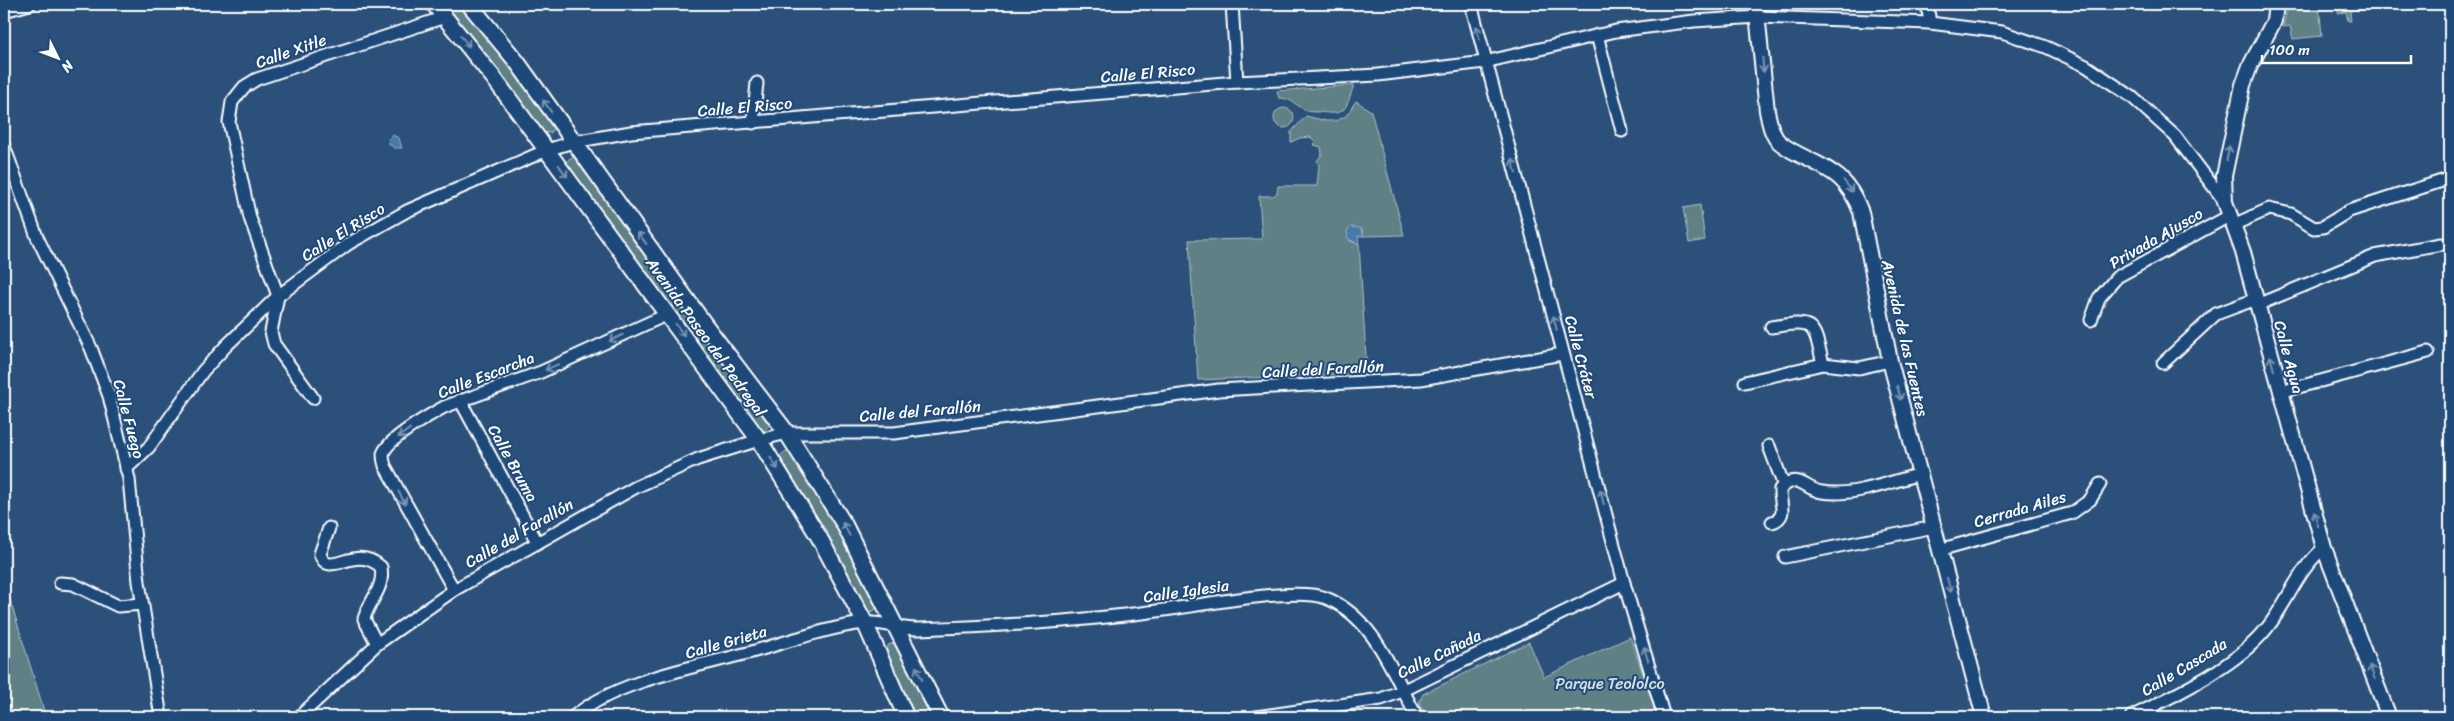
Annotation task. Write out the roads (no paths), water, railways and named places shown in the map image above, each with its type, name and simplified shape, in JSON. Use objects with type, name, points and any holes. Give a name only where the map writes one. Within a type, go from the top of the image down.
[{"type":"main road","name":"Avenida Paseo del Pedregal","points":[[434,4],[493,77],[759,440],[819,537],[865,623],[906,717]]},
{"type":"main road","name":"Avenida Paseo del Pedregal","points":[[475,5],[705,325],[787,433],[844,524],[897,626],[940,717]]},
{"type":"street","points":[[4,11],[30,4]]},
{"type":"street","points":[[1232,4],[1237,82]]},
{"type":"street","name":"Calle Cráter","points":[[1470,4],[1484,62],[1532,230],[1562,354],[1624,583],[1664,717]]},
{"type":"street","points":[[1928,4],[1930,23]]},
{"type":"street","name":"Calle Agua","points":[[2276,4],[2272,25],[2250,66],[2243,85],[2224,176],[2225,202],[2243,252],[2324,548],[2389,717]]},
{"type":"street","name":"Calle El Risco","points":[[126,469],[149,447],[204,371],[226,346],[278,296],[348,244],[399,216],[547,150],[573,142],[631,132],[1237,82],[1378,76],[1484,62],[1597,35],[1758,10],[1930,23],[2002,32],[2046,47],[2086,66],[2132,97],[2175,136],[2225,202]]},
{"type":"street","name":"Avenida de las Fuentes","points":[[1758,10],[1767,111],[1776,139],[1787,148],[1832,171],[1846,182],[1855,196],[1861,212],[1890,361],[1984,717]]},
{"type":"street","name":"Calle Xitle","points":[[278,296],[250,218],[229,122],[232,102],[244,87],[258,79],[445,17]]},
{"type":"street","points":[[1597,35],[1622,131]]},
{"type":"street","points":[[753,122],[757,83]]},
{"type":"street","name":"Calle Fuego","points":[[4,146],[36,237],[94,356],[109,396],[129,479],[142,604],[161,717]]},
{"type":"street","name":"Privada Ajusco","points":[[2091,320],[2099,298],[2117,277],[2231,220],[2269,209],[2291,214],[2314,228],[2323,227],[2349,211],[2445,180]]},
{"type":"street","points":[[2163,363],[2216,314],[2256,302],[2375,256],[2441,244]]},
{"type":"street","points":[[278,296],[271,332],[274,344],[313,398]]},
{"type":"street","name":"Calle Escarcha","points":[[454,590],[384,466],[383,454],[398,438],[429,415],[460,400],[541,372],[668,314]]},
{"type":"street","points":[[1771,327],[1801,322],[1808,325],[1814,330],[1822,364]]},
{"type":"street","points":[[2280,392],[2428,352]]},
{"type":"street","name":"Calle del Farallón","points":[[299,717],[377,644],[454,590],[591,511],[667,472],[759,440],[787,433],[894,433],[1218,390],[1421,379],[1562,354]]},
{"type":"street","points":[[1745,382],[1822,364],[1859,368],[1890,361]]},
{"type":"street","name":"Calle Bruma","points":[[460,400],[537,542]]},
{"type":"street","points":[[1769,446],[1784,486]]},
{"type":"street","points":[[1772,522],[1779,520],[1782,516],[1780,494],[1784,486],[1794,482],[1803,482],[1820,492],[1842,492],[1920,474]]},
{"type":"street","name":"Cerrada Ailes","points":[[1939,550],[2072,514],[2090,500],[2100,484]]},
{"type":"street","points":[[1785,557],[1934,527]]},
{"type":"street","points":[[329,528],[320,554],[326,563],[332,566],[358,556],[366,557],[381,567],[383,578],[379,591],[367,607],[364,619],[377,644]]},
{"type":"street","name":"Calle Cascada","points":[[2131,717],[2209,674],[2241,653],[2266,629],[2288,599],[2303,570],[2324,548]]},
{"type":"street","points":[[60,582],[73,584],[118,606],[142,604]]},
{"type":"street","name":"Calle Cañada","points":[[1256,717],[1381,699],[1402,691],[1624,583]]},
{"type":"street","name":"Calle Iglesia","points":[[897,626],[915,630],[1111,618],[1286,594],[1323,597],[1346,607],[1362,623],[1375,640],[1417,717]]},
{"type":"street","name":"Calle Grieta","points":[[573,717],[589,704],[627,686],[817,634],[865,623],[897,626]]},
{"type":"water","points":[[392,135],[399,138],[402,148],[394,148],[389,144],[388,139]]},
{"type":"water","points":[[1351,227],[1360,228],[1364,236],[1358,236],[1359,244],[1348,239],[1347,231]]},
{"type":"park label","name":"Parque Teololco","points":[[1610,683]]}]
